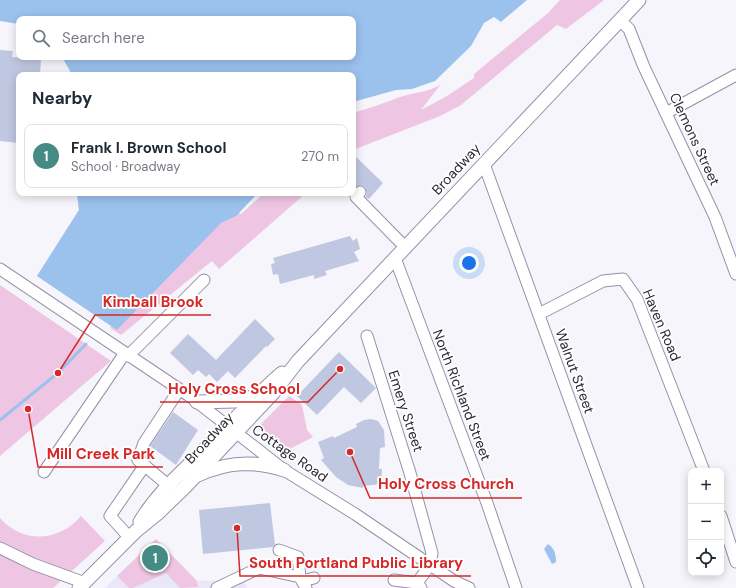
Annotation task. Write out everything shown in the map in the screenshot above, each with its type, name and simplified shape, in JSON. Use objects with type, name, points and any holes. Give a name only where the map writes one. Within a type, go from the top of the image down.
[{"type":"main road","name":"Broadway","points":[[82,585],[133,534],[157,514],[195,476],[256,396],[298,360],[639,0]]},
{"type":"main road","name":"Broadway","points":[[133,534],[146,512],[169,486],[274,392],[298,360]]},
{"type":"main road","points":[[197,402],[235,401],[256,396]]},
{"type":"main road","points":[[195,476],[221,466],[244,463],[265,464],[284,470]]},
{"type":"street","name":"Clemons Street","points":[[620,20],[629,29],[719,228],[736,274]]},
{"type":"street","points":[[666,113],[736,74]]},
{"type":"street","name":"Walnut Street","points":[[484,164],[638,588]]},
{"type":"street","points":[[360,192],[356,197],[405,247]]},
{"type":"street","name":"North Richland Street","points":[[395,258],[484,496],[516,588]]},
{"type":"street","name":"Cottage Road","points":[[0,269],[197,402],[284,470],[355,514],[461,585],[469,588]]},
{"type":"street","name":"Haven Road","points":[[539,314],[603,281],[624,279],[637,299],[703,468]]},
{"type":"street","points":[[44,472],[126,355],[204,280]]},
{"type":"street","name":"Emery Street","points":[[367,336],[410,472],[432,553],[430,565]]},
{"type":"street","points":[[169,486],[138,460],[144,443],[179,390]]},
{"type":"street","points":[[133,534],[110,516],[145,465]]},
{"type":"street","points":[[724,525],[736,562]]},
{"type":"street","points":[[0,548],[82,585]]},
{"type":"street","points":[[279,550],[298,557],[303,582]]},
{"type":"street","points":[[217,588],[232,584],[259,565],[303,582],[314,578]]},
{"type":"street","points":[[394,580],[419,586],[430,565]]},
{"type":"shaded area","points":[[560,0],[604,0],[566,29],[557,25],[461,105],[440,116],[356,149],[356,112],[405,95],[431,89],[441,84],[421,110],[447,96],[474,78],[474,74],[548,13]]},
{"type":"shaded area","points":[[77,196],[105,196],[243,211],[260,196],[303,196],[219,269],[212,261],[121,335],[110,328],[111,326],[37,276],[79,210]]},
{"type":"shaded area","points":[[0,285],[111,361],[0,456]]},
{"type":"shaded area","points":[[289,396],[302,405],[307,430],[313,437],[286,451],[257,428]]},
{"type":"shaded area","points":[[81,516],[105,541],[53,588],[0,588],[0,518],[19,532],[30,536],[41,536],[52,535],[62,531],[72,525]]},
{"type":"shaded area","points":[[156,539],[196,581],[232,580],[241,576],[247,588],[105,588]]},
{"type":"shaded area","points":[[156,539],[197,581],[198,587],[180,588],[166,573],[133,588],[129,588],[117,576]]},
{"type":"water","points":[[0,0],[527,0],[482,38],[438,84],[356,109],[356,72],[70,72],[64,60],[356,60],[356,16],[16,16],[16,24],[0,21]]},
{"type":"water","points":[[77,196],[259,196],[236,216],[221,223],[117,330],[37,276],[79,210]]},
{"type":"water","points":[[548,544],[554,550],[555,555],[556,562],[552,564],[544,549]]},
{"type":"pier","points":[[494,17],[501,22],[439,85],[356,111],[356,101],[396,90],[412,89],[435,81],[471,46],[484,23]]},
{"type":"pier","points":[[255,196],[261,196],[241,214],[239,213]]},
{"type":"building","points":[[0,50],[13,51],[12,57],[16,57],[16,60],[41,60],[40,72],[16,72],[16,143],[0,141]]},
{"type":"building","points":[[356,157],[383,183],[369,199],[365,197],[367,193],[365,187],[361,185],[356,187]]},
{"type":"building","points":[[350,236],[353,241],[357,238],[360,249],[354,252],[359,261],[325,271],[327,275],[314,279],[314,275],[280,284],[278,274],[273,275],[271,264],[275,263],[273,258]]},
{"type":"building","points":[[255,319],[275,339],[267,347],[266,346],[235,378],[228,371],[217,382],[209,374],[206,377],[198,370],[193,375],[170,353],[188,334],[216,360]]},
{"type":"building","points":[[339,352],[376,388],[361,403],[344,387],[317,415],[297,396]]},
{"type":"building","points":[[173,412],[198,430],[176,465],[150,446]]},
{"type":"building","points":[[371,419],[378,421],[384,430],[385,447],[380,448],[379,469],[382,469],[381,484],[363,486],[363,488],[348,485],[336,477],[321,460],[324,458],[318,442],[333,436],[334,438],[357,427],[356,424],[364,420]]},
{"type":"building","points":[[270,503],[275,545],[273,547],[203,554],[199,510]]},
{"type":"waterway","points":[[0,420],[58,373],[86,344]]},
{"type":"place","name":"Holy Cross School","points":[[340,369]]},
{"type":"place","name":"Kimball Brook","points":[[58,373]]},
{"type":"place","name":"Mill Creek Park","points":[[28,409]]},
{"type":"place","name":"Holy Cross Church","points":[[350,452]]},
{"type":"place","name":"South Portland Public Library","points":[[237,528]]},
{"type":"place","name":"Frank I. Brown School","points":[[155,558]]}]
